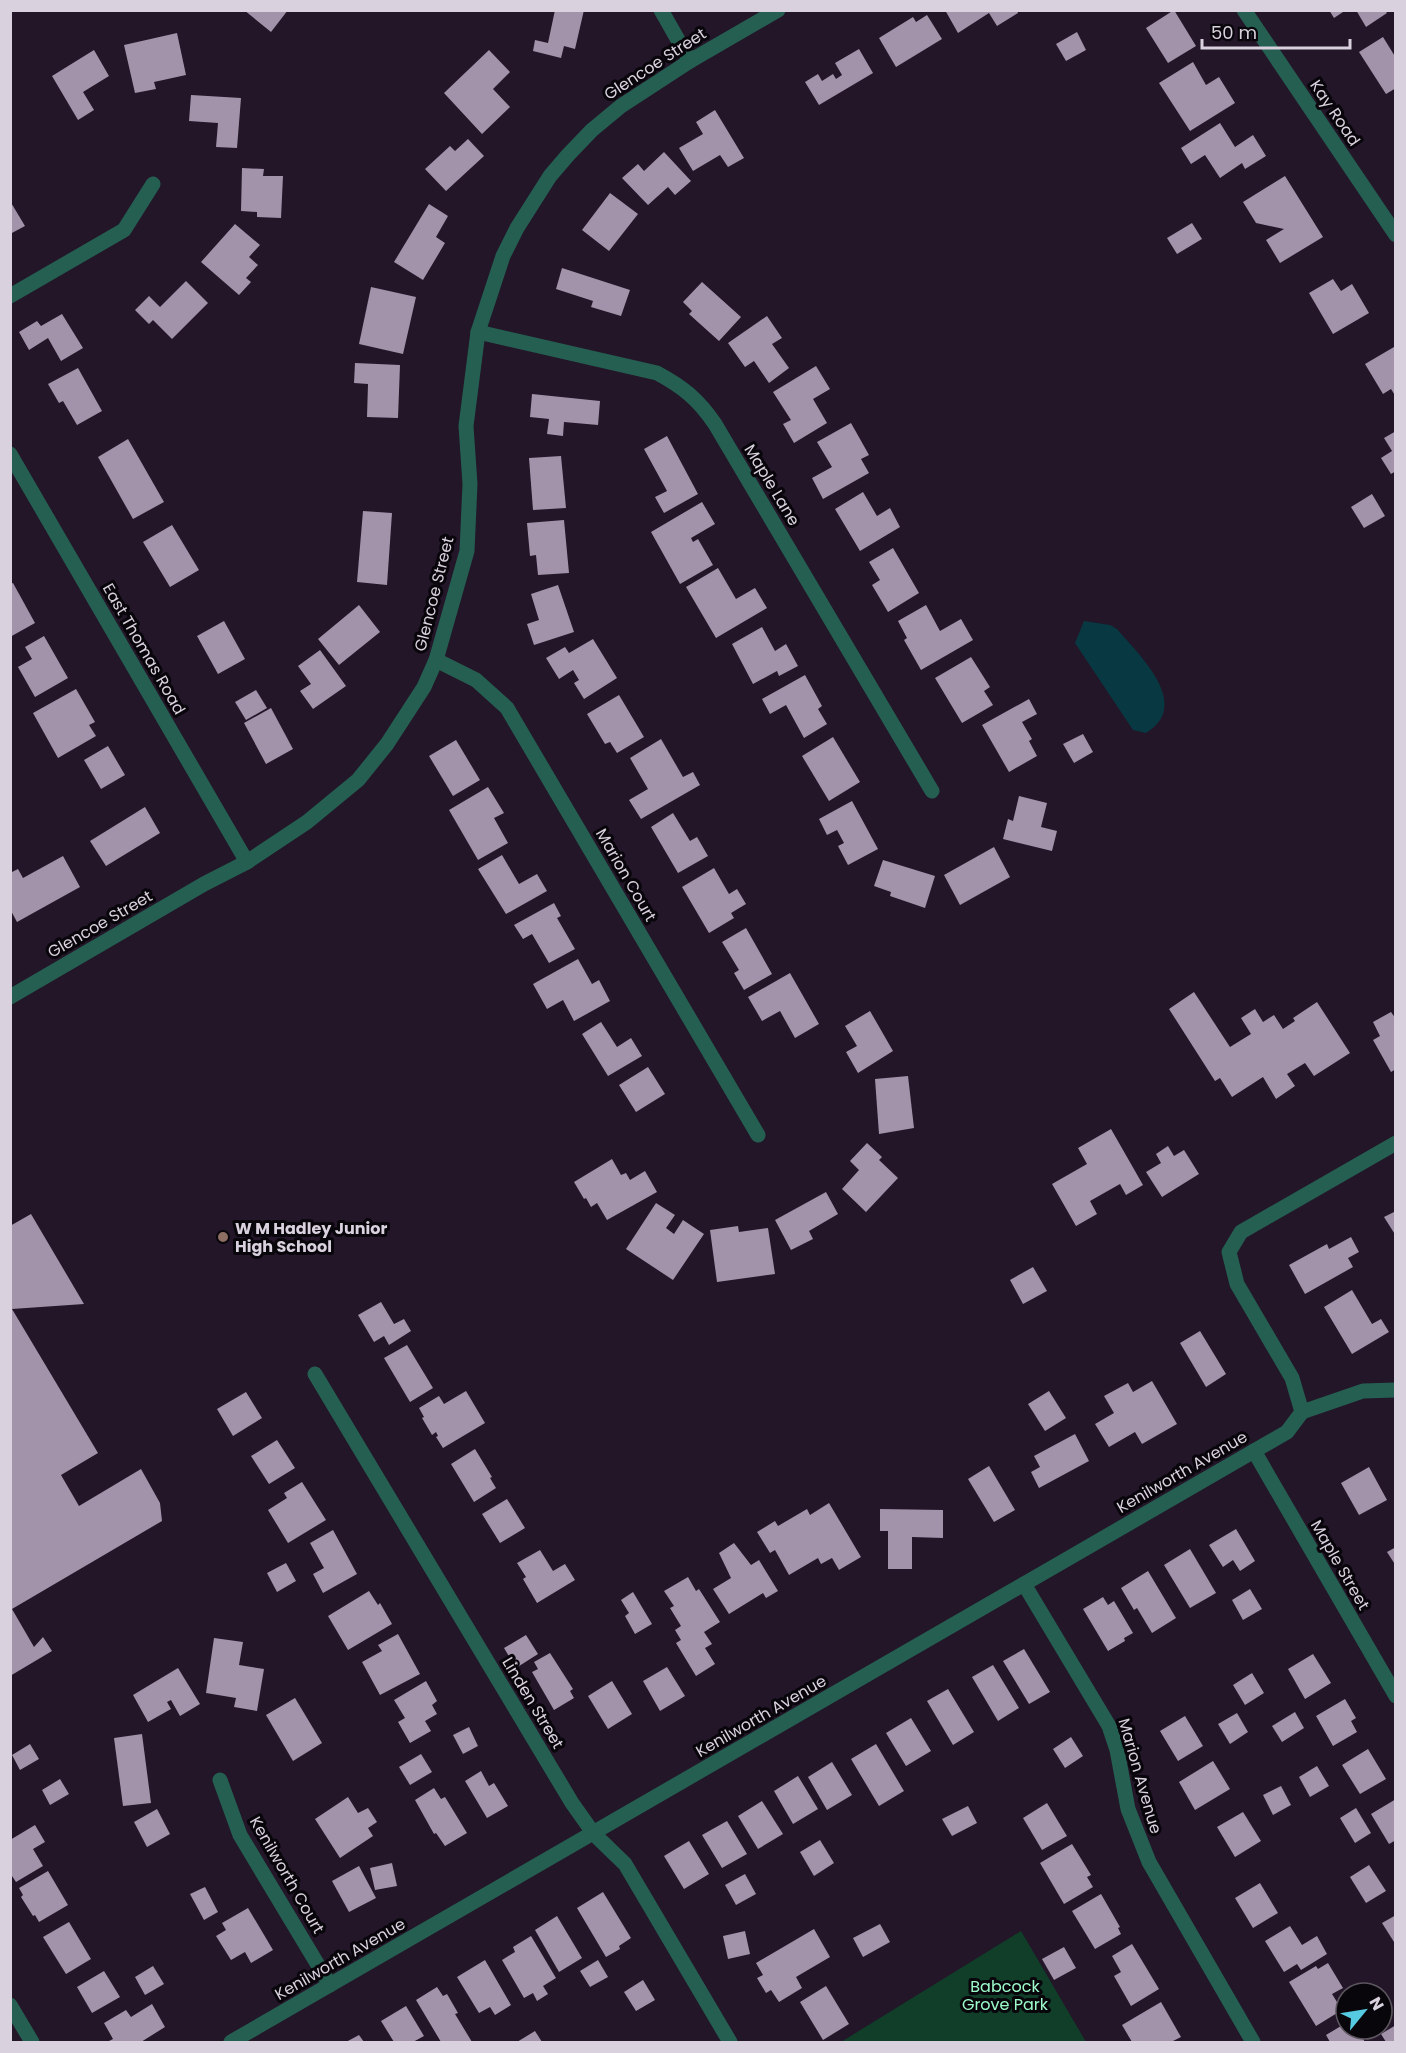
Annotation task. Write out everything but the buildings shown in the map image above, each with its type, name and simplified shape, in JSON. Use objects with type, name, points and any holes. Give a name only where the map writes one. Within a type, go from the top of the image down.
[{"type":"street","points":[[661,10],[690,61]]},
{"type":"street","name":"Glencoe Street","points":[[10,997],[204,884],[247,862],[307,822],[358,780],[404,720],[424,687],[436,660],[467,551],[470,484],[466,426],[478,332],[502,256],[517,228],[550,176],[592,130],[621,106],[690,61],[778,10]]},
{"type":"street","name":"Kay Road","points":[[1244,10],[1395,235]]},
{"type":"street","points":[[10,296],[124,230],[153,184]]},
{"type":"street","name":"Maple Lane","points":[[478,332],[657,373],[682,387],[694,397],[715,424],[932,790]]},
{"type":"street","name":"East Thomas Road","points":[[10,454],[247,862]]},
{"type":"street","name":"Marion Court","points":[[436,660],[476,680],[507,708],[758,1136]]},
{"type":"street","points":[[1395,1143],[1241,1232],[1229,1252],[1237,1284],[1292,1378],[1302,1412],[1363,1391],[1395,1390]]},
{"type":"street","name":"Linden Street","points":[[315,1374],[572,1803],[594,1834],[625,1864],[730,2043]]},
{"type":"street","name":"Kenilworth Avenue","points":[[231,2043],[1287,1432],[1302,1412]]},
{"type":"street","name":"Maple Street","points":[[1254,1451],[1395,1696]]},
{"type":"street","name":"Marion Avenue","points":[[1024,1584],[1109,1726],[1117,1750],[1128,1809],[1144,1852],[1253,2043]]},
{"type":"street","name":"Kenilworth Court","points":[[220,1780],[240,1834],[330,1985]]},
{"type":"street","points":[[10,2005],[32,2043]]},
{"type":"green space","name":"Babcock Grove Park","points":[[1021,1931],[1086,2042],[841,2042]]},
{"type":"shaded area","points":[[1084,621],[1110,625],[1117,629],[1157,680],[1163,695],[1164,709],[1159,722],[1146,733],[1133,730],[1075,643]]},
{"type":"place","name":"W M Hadley Junior High School","points":[[223,1237]]}]
